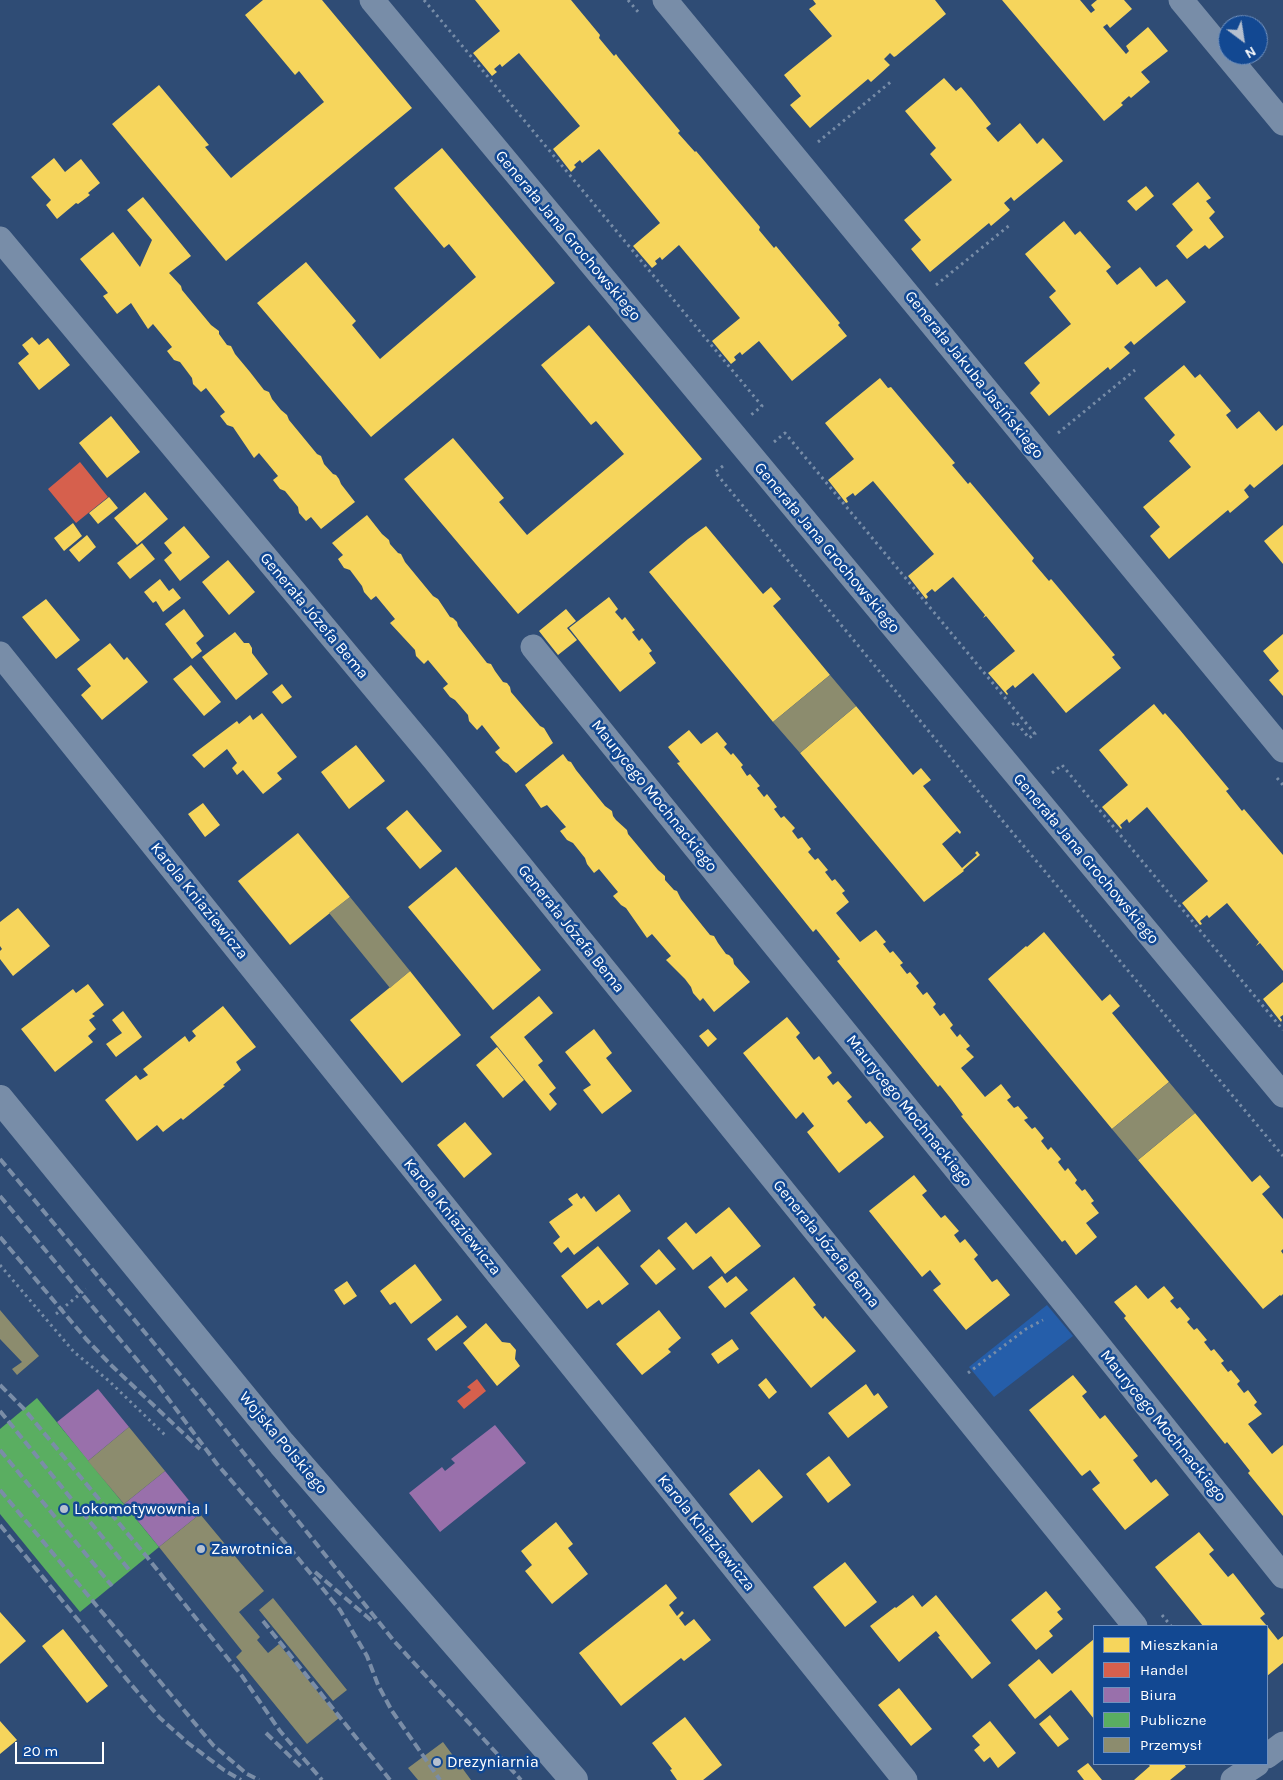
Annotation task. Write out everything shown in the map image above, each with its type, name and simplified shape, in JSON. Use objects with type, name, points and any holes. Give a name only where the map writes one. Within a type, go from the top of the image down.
[{"type":"street","name":"Generała Jana Grochowskiego","points":[[372,0],[1283,1095]]},
{"type":"street","name":"Generała Jakuba Jasińskiego","points":[[665,0],[1283,750]]},
{"type":"street","points":[[1181,0],[1283,123]]},
{"type":"street","name":"Generała Józefa Bema","points":[[0,239],[434,760],[1134,1625]]},
{"type":"street","name":"Maurycego Mochnackiego","points":[[533,647],[1068,1307],[1283,1576]]},
{"type":"street","name":"Karola Kniaziewicza","points":[[0,654],[904,1780]]},
{"type":"street","name":"Wojska Polskiego","points":[[0,1099],[282,1444],[574,1780]]},
{"type":"street","points":[[1268,1754],[1283,1744]]},
{"type":"path","points":[[424,0],[762,406],[748,418]]},
{"type":"path","points":[[813,146],[893,80]]},
{"type":"path","points":[[931,290],[1011,224]]},
{"type":"path","points":[[1054,436],[1135,370]]},
{"type":"path","points":[[770,445],[785,433],[1035,734],[1029,738],[1016,722],[1008,729]]},
{"type":"path","points":[[726,464],[715,472],[1002,820],[1283,1156]]},
{"type":"path","points":[[1048,776],[1062,765],[1283,1030]]},
{"type":"path","points":[[0,1265],[74,1352],[109,1381],[165,1435]]},
{"type":"path","points":[[56,1314],[86,1289]]},
{"type":"path","points":[[968,1373],[1026,1329],[1068,1307]]},
{"type":"shaded area","points":[[1047,1305],[1073,1336],[994,1397],[969,1367]]},
{"type":"building: Mieszkania","points":[[263,0],[322,0],[412,108],[226,261],[112,124],[159,85],[209,145],[205,147],[231,178],[324,102],[299,71],[295,75],[245,15]]},
{"type":"building: Mieszkania","points":[[475,0],[571,0],[600,35],[599,38],[614,56],[616,54],[680,131],[678,133],[696,151],[760,227],[759,230],[774,248],[776,246],[840,323],[838,325],[847,336],[792,381],[759,341],[742,355],[740,352],[734,357],[736,360],[731,364],[712,341],[740,318],[679,245],[662,260],[660,257],[655,261],[657,264],[652,268],[633,246],[660,223],[599,149],[582,163],[580,160],[574,165],[576,167],[571,172],[553,149],[580,126],[519,53],[502,67],[500,64],[494,69],[497,72],[492,76],[473,53],[500,31]]},
{"type":"building: Mieszkania","points":[[813,0],[935,0],[946,14],[896,56],[894,57],[890,53],[884,59],[890,65],[871,82],[868,79],[810,128],[790,105],[801,96],[784,75],[832,36],[809,9],[816,4]]},
{"type":"building: Mieszkania","points":[[1002,0],[1080,0],[1091,13],[1095,10],[1091,5],[1097,0],[1124,0],[1132,9],[1110,28],[1107,24],[1103,27],[1126,54],[1129,51],[1126,46],[1148,27],[1168,51],[1141,72],[1150,82],[1131,98],[1129,96],[1121,103],[1123,105],[1104,121]]},
{"type":"building: Mieszkania","points":[[944,78],[956,91],[961,87],[972,100],[991,124],[986,128],[998,142],[1020,123],[1037,144],[1043,138],[1063,161],[1014,201],[1011,197],[1004,203],[1010,210],[991,226],[989,223],[930,272],[911,249],[921,240],[904,220],[952,180],[930,154],[936,148],[905,111]]},
{"type":"building: Mieszkania","points":[[442,148],[555,283],[371,437],[257,303],[306,262],[356,321],[352,325],[380,359],[476,277],[449,244],[444,248],[394,188]]},
{"type":"building: Mieszkania","points":[[54,158],[65,172],[81,159],[100,183],[88,193],[90,195],[78,204],[76,203],[57,219],[46,205],[51,200],[31,177]]},
{"type":"building: Mieszkania","points":[[1198,182],[1211,198],[1206,201],[1215,212],[1209,218],[1224,237],[1209,249],[1205,245],[1187,259],[1176,246],[1193,230],[1172,204]]},
{"type":"building: Mieszkania","points":[[1146,186],[1154,196],[1136,211],[1127,201]]},
{"type":"building: Mieszkania","points":[[143,197],[191,256],[169,273],[211,325],[219,331],[227,345],[231,346],[235,354],[264,390],[269,392],[272,399],[317,454],[321,456],[324,464],[336,475],[355,502],[321,529],[311,517],[306,521],[299,513],[298,507],[273,480],[278,476],[259,453],[254,458],[233,427],[227,425],[220,416],[225,412],[206,388],[201,392],[193,384],[192,378],[180,362],[174,360],[167,351],[172,347],[153,324],[148,329],[131,303],[117,314],[103,296],[108,293],[80,259],[113,232],[140,267],[152,240],[127,210]]},
{"type":"building: Mieszkania","points":[[1064,221],[1075,235],[1080,231],[1111,267],[1106,271],[1117,285],[1140,267],[1156,287],[1167,279],[1186,302],[1134,345],[1131,341],[1124,347],[1130,353],[1110,370],[1108,367],[1049,416],[1030,393],[1040,383],[1024,363],[1071,324],[1049,297],[1056,291],[1025,254]]},
{"type":"building: Mieszkania","points":[[589,325],[702,459],[518,614],[404,479],[453,438],[504,498],[499,502],[527,535],[624,454],[596,421],[591,425],[541,365]]},
{"type":"building: Mieszkania","points":[[32,337],[39,345],[48,338],[70,365],[39,390],[18,363],[29,354],[22,345]]},
{"type":"building: Mieszkania","points":[[1184,365],[1195,378],[1200,374],[1231,411],[1226,415],[1237,429],[1259,411],[1276,431],[1283,425],[1283,464],[1254,488],[1250,484],[1244,490],[1249,497],[1230,513],[1228,510],[1169,559],[1150,536],[1160,527],[1143,507],[1191,467],[1169,441],[1175,435],[1144,398]]},
{"type":"building: Mieszkania","points":[[880,378],[888,388],[891,387],[955,463],[952,465],[968,484],[970,482],[1034,558],[1032,561],[1049,581],[1052,580],[1115,655],[1112,657],[1121,668],[1066,713],[1033,673],[1015,688],[1013,685],[1006,691],[1007,695],[988,673],[1015,651],[986,616],[983,618],[985,615],[953,577],[935,592],[932,589],[926,594],[928,597],[926,599],[908,576],[934,554],[873,481],[855,496],[853,493],[846,498],[848,502],[846,503],[828,480],[854,459],[825,423]]},
{"type":"building: Mieszkania","points":[[111,416],[140,452],[107,478],[79,443]]},
{"type":"building: Mieszkania","points":[[145,492],[168,519],[137,545],[114,518]]},
{"type":"building: Mieszkania","points":[[109,497],[118,508],[98,524],[89,513]]},
{"type":"building: Mieszkania","points":[[367,515],[389,540],[390,544],[401,554],[405,562],[433,596],[438,599],[450,617],[457,622],[458,626],[487,663],[491,664],[503,682],[507,683],[511,692],[540,726],[544,728],[553,743],[516,773],[495,752],[500,748],[482,725],[477,730],[469,721],[468,715],[450,697],[443,688],[448,684],[428,660],[424,664],[416,656],[415,650],[390,623],[395,619],[376,596],[371,600],[350,570],[344,568],[338,559],[343,555],[332,543]]},
{"type":"building: Mieszkania","points":[[73,523],[82,536],[64,551],[54,538]]},
{"type":"building: Mieszkania","points":[[1283,525],[1283,564],[1264,541]]},
{"type":"building: Mieszkania","points":[[184,526],[210,557],[180,581],[164,560],[172,553],[164,543]]},
{"type":"building: Mieszkania","points":[[706,526],[763,594],[771,587],[781,599],[773,606],[830,675],[773,722],[649,572]]},
{"type":"building: Mieszkania","points":[[87,535],[96,547],[79,562],[69,550]]},
{"type":"building: Mieszkania","points":[[142,543],[155,559],[130,579],[117,563]]},
{"type":"building: Mieszkania","points":[[228,560],[255,592],[229,615],[202,582]]},
{"type":"building: Mieszkania","points":[[160,579],[169,591],[173,588],[181,598],[163,612],[156,601],[153,603],[144,592]]},
{"type":"building: Mieszkania","points":[[609,597],[618,609],[615,612],[622,620],[625,617],[635,630],[632,632],[639,641],[642,638],[652,651],[649,653],[656,663],[620,692],[569,628]]},
{"type":"building: Mieszkania","points":[[46,599],[80,640],[56,659],[22,617]]},
{"type":"building: Mieszkania","points":[[184,609],[204,636],[196,643],[202,651],[192,659],[165,624]]},
{"type":"building: Mieszkania","points":[[566,609],[576,621],[567,628],[577,640],[558,655],[539,631]]},
{"type":"building: Mieszkania","points":[[235,632],[244,643],[249,643],[252,653],[268,674],[236,700],[202,657]]},
{"type":"building: Mieszkania","points":[[1283,634],[1283,696],[1269,680],[1279,671],[1263,651]]},
{"type":"building: Mieszkania","points":[[110,643],[124,660],[127,657],[148,682],[102,720],[81,695],[91,686],[77,669]]},
{"type":"building: Mieszkania","points":[[191,665],[221,702],[204,716],[173,679]]},
{"type":"building: Mieszkania","points":[[282,684],[292,697],[282,704],[272,692]]},
{"type":"building: Mieszkania","points":[[1154,704],[1180,730],[1229,789],[1226,791],[1242,811],[1244,809],[1283,855],[1283,971],[1260,943],[1256,946],[1259,942],[1227,903],[1209,918],[1207,915],[1200,921],[1202,924],[1200,925],[1182,903],[1208,881],[1147,807],[1129,823],[1127,819],[1120,825],[1121,829],[1102,807],[1128,785],[1099,750]]},
{"type":"building: Mieszkania","points":[[856,706],[913,775],[921,768],[931,780],[923,786],[961,832],[960,834],[957,831],[942,844],[962,868],[977,855],[975,853],[977,851],[980,855],[964,871],[924,902],[800,753]]},
{"type":"building: Mieszkania","points":[[262,713],[297,757],[277,773],[282,779],[263,794],[243,770],[237,775],[232,768],[237,763],[227,749],[204,768],[192,755],[237,721],[239,724],[250,715],[253,720]]},
{"type":"building: Mieszkania","points":[[689,730],[701,744],[717,732],[727,744],[724,747],[731,755],[733,753],[743,765],[741,767],[747,776],[750,774],[760,786],[757,788],[764,797],[767,794],[777,807],[774,809],[781,818],[784,816],[795,828],[792,831],[798,839],[802,837],[811,849],[808,852],[815,860],[818,858],[828,870],[825,872],[832,881],[835,879],[845,891],[842,893],[849,902],[836,913],[860,942],[876,930],[886,942],[883,944],[890,953],[893,951],[903,963],[900,965],[907,974],[910,972],[919,983],[916,986],[923,995],[927,992],[936,1004],[933,1007],[940,1016],[944,1013],[953,1025],[950,1028],[957,1037],[960,1034],[970,1046],[966,1049],[974,1057],[961,1068],[985,1097],[1001,1084],[1011,1097],[1007,1100],[1014,1108],[1018,1106],[1028,1118],[1024,1120],[1032,1129],[1035,1127],[1044,1138],[1041,1141],[1048,1150],[1051,1147],[1061,1159],[1058,1162],[1065,1171],[1068,1168],[1077,1180],[1075,1183],[1082,1191],[1085,1189],[1094,1201],[1091,1203],[1099,1213],[1086,1223],[1097,1237],[1076,1255],[1065,1240],[1062,1242],[961,1116],[963,1115],[940,1085],[938,1087],[837,961],[840,959],[816,929],[813,932],[677,763],[680,762],[668,747]]},
{"type":"building: Mieszkania","points":[[356,745],[385,781],[349,809],[321,772]]},
{"type":"building: Mieszkania","points":[[563,754],[605,806],[612,811],[616,820],[627,830],[628,834],[665,876],[665,880],[677,891],[681,899],[710,935],[714,936],[726,954],[733,959],[734,964],[750,982],[714,1012],[703,998],[700,1001],[685,979],[666,960],[671,956],[652,934],[647,938],[626,908],[613,896],[618,892],[599,869],[594,873],[573,843],[567,840],[560,831],[566,827],[547,805],[541,808],[525,785]]},
{"type":"building: Mieszkania","points":[[203,803],[220,825],[205,837],[188,814]]},
{"type":"building: Mieszkania","points":[[407,810],[442,851],[420,869],[386,828]]},
{"type":"building: Mieszkania","points":[[298,833],[350,897],[290,945],[238,881]]},
{"type":"building: Mieszkania","points":[[456,867],[541,970],[493,1010],[408,907]]},
{"type":"building: Mieszkania","points":[[18,908],[50,946],[13,976],[0,959],[0,951],[2,949],[0,946],[0,922]]},
{"type":"building: Mieszkania","points":[[1044,932],[1102,1001],[1110,994],[1120,1006],[1112,1013],[1169,1082],[1112,1129],[988,979]]},
{"type":"building: Mieszkania","points":[[410,971],[461,1035],[402,1083],[350,1020]]},
{"type":"building: Mieszkania","points":[[1283,982],[1283,1015],[1280,1017],[1281,1022],[1263,999]]},
{"type":"building: Mieszkania","points":[[88,984],[104,1005],[92,1014],[95,1016],[89,1020],[96,1029],[88,1036],[93,1042],[55,1072],[21,1029],[73,989],[76,993]]},
{"type":"building: Mieszkania","points":[[539,996],[553,1013],[524,1037],[543,1061],[538,1065],[556,1088],[549,1094],[557,1104],[550,1111],[490,1037]]},
{"type":"building: Mieszkania","points":[[223,1006],[256,1047],[236,1062],[241,1070],[223,1085],[225,1086],[183,1120],[181,1118],[163,1132],[157,1125],[137,1141],[105,1100],[136,1075],[140,1080],[148,1075],[143,1069],[185,1036],[189,1042],[196,1036],[192,1031]]},
{"type":"building: Mieszkania","points":[[123,1011],[142,1037],[116,1057],[106,1044],[122,1033],[112,1020]]},
{"type":"building: Mieszkania","points":[[787,1017],[800,1033],[796,1037],[814,1060],[819,1056],[832,1073],[827,1077],[833,1085],[838,1081],[852,1097],[847,1101],[866,1124],[870,1121],[884,1137],[839,1173],[807,1132],[814,1126],[803,1112],[796,1119],[743,1053]]},
{"type":"building: Mieszkania","points":[[594,1029],[612,1053],[606,1058],[632,1091],[602,1114],[583,1090],[591,1085],[565,1052]]},
{"type":"building: Mieszkania","points":[[708,1029],[717,1039],[708,1047],[699,1036]]},
{"type":"building: Mieszkania","points":[[497,1047],[524,1080],[503,1098],[476,1065]]},
{"type":"building: Mieszkania","points":[[1195,1113],[1252,1182],[1260,1175],[1270,1187],[1262,1194],[1283,1219],[1283,1249],[1281,1251],[1283,1254],[1283,1294],[1263,1309],[1138,1160]]},
{"type":"building: Mieszkania","points":[[465,1122],[492,1154],[464,1178],[437,1145]]},
{"type":"building: Mieszkania","points":[[914,1175],[927,1191],[922,1195],[941,1218],[945,1215],[959,1231],[954,1235],[960,1243],[965,1239],[978,1255],[974,1259],[992,1282],[997,1279],[1010,1295],[966,1330],[933,1290],[941,1284],[930,1270],[922,1277],[869,1211]]},
{"type":"building: Mieszkania","points":[[577,1193],[581,1199],[584,1196],[596,1212],[619,1194],[631,1211],[574,1255],[568,1247],[561,1253],[553,1243],[560,1237],[549,1222],[573,1205],[568,1199]]},
{"type":"building: Mieszkania","points":[[729,1207],[761,1246],[725,1274],[711,1256],[693,1270],[667,1238],[686,1222],[696,1234]]},
{"type":"building: Mieszkania","points":[[598,1246],[629,1284],[602,1305],[599,1300],[587,1309],[561,1276]]},
{"type":"building: Mieszkania","points":[[659,1249],[676,1269],[656,1285],[640,1266]]},
{"type":"building: Mieszkania","points":[[415,1264],[442,1300],[411,1324],[395,1302],[390,1305],[380,1291]]},
{"type":"building: Mieszkania","points":[[722,1276],[727,1283],[736,1276],[748,1290],[725,1308],[708,1287]]},
{"type":"building: Mieszkania","points":[[794,1277],[816,1305],[813,1307],[823,1319],[825,1316],[856,1351],[811,1388],[750,1313]]},
{"type":"building: Mieszkania","points":[[347,1281],[357,1296],[344,1305],[334,1290]]},
{"type":"building: Mieszkania","points":[[1136,1285],[1148,1299],[1164,1286],[1174,1298],[1170,1301],[1177,1309],[1180,1307],[1190,1319],[1187,1322],[1194,1330],[1197,1328],[1207,1340],[1204,1342],[1211,1351],[1214,1349],[1224,1361],[1221,1363],[1228,1372],[1231,1370],[1240,1381],[1237,1384],[1244,1393],[1248,1390],[1257,1402],[1254,1405],[1262,1414],[1248,1424],[1272,1454],[1283,1445],[1283,1516],[1248,1473],[1250,1471],[1227,1442],[1225,1444],[1124,1318],[1126,1316],[1114,1302]]},
{"type":"building: Mieszkania","points":[[659,1310],[681,1338],[668,1349],[671,1352],[642,1375],[616,1344]]},
{"type":"building: Mieszkania","points":[[457,1315],[467,1327],[436,1351],[427,1339]]},
{"type":"building: Mieszkania","points":[[486,1323],[502,1342],[510,1343],[516,1350],[515,1359],[520,1366],[497,1386],[463,1343]]},
{"type":"building: Mieszkania","points":[[732,1339],[739,1349],[718,1364],[711,1354]]},
{"type":"building: Mieszkania","points":[[1073,1375],[1087,1392],[1082,1396],[1100,1419],[1105,1415],[1138,1456],[1133,1460],[1151,1483],[1156,1479],[1169,1495],[1125,1530],[1092,1489],[1100,1483],[1090,1470],[1082,1476],[1029,1410]]},
{"type":"building: Mieszkania","points":[[766,1378],[777,1392],[769,1399],[758,1385]]},
{"type":"building: Mieszkania","points":[[866,1384],[874,1396],[878,1393],[888,1407],[848,1438],[828,1413]]},
{"type":"building: Mieszkania","points":[[829,1456],[851,1485],[828,1503],[806,1474]]},
{"type":"building: Mieszkania","points":[[759,1469],[783,1497],[752,1523],[729,1494]]},
{"type":"building: Mieszkania","points":[[556,1522],[573,1544],[568,1548],[588,1574],[552,1604],[525,1571],[532,1565],[521,1551]]},
{"type":"building: Mieszkania","points":[[1199,1532],[1214,1550],[1209,1554],[1228,1577],[1233,1573],[1265,1614],[1260,1618],[1266,1625],[1202,1625],[1155,1567]]},
{"type":"building: Mieszkania","points":[[845,1562],[877,1602],[845,1627],[813,1587]]},
{"type":"building: Mieszkania","points":[[666,1584],[677,1598],[669,1605],[677,1616],[682,1611],[684,1613],[679,1618],[685,1626],[694,1619],[711,1640],[684,1661],[681,1658],[621,1706],[579,1653]]},
{"type":"building: Mieszkania","points":[[1046,1591],[1061,1609],[1057,1612],[1063,1619],[1049,1631],[1053,1636],[1036,1650],[1011,1620]]},
{"type":"building: Mieszkania","points":[[913,1595],[922,1607],[936,1595],[991,1663],[972,1679],[938,1637],[940,1636],[936,1631],[899,1662],[870,1626]]},
{"type":"building: Mieszkania","points":[[0,1612],[26,1641],[0,1664]]},
{"type":"building: Mieszkania","points":[[1268,1627],[1278,1640],[1283,1636],[1283,1663],[1268,1675]]},
{"type":"building: Mieszkania","points":[[63,1629],[108,1686],[87,1703],[42,1646]]},
{"type":"building: Mieszkania","points":[[1093,1640],[1093,1718],[1071,1690],[1035,1719],[1008,1685],[1039,1659],[1052,1674]]},
{"type":"building: Mieszkania","points":[[899,1688],[932,1729],[911,1746],[878,1705]]},
{"type":"building: Mieszkania","points":[[1050,1715],[1069,1739],[1058,1747],[1039,1724]]},
{"type":"building: Mieszkania","points":[[685,1717],[722,1765],[703,1780],[677,1780],[670,1770],[672,1769],[652,1743]]},
{"type":"building: Mieszkania","points":[[0,1721],[17,1740],[0,1754]]},
{"type":"building: Mieszkania","points":[[990,1721],[1016,1753],[998,1768],[990,1757],[984,1762],[974,1750],[980,1745],[972,1736]]},
{"type":"building: Mieszkania","points":[[1088,1763],[1102,1780],[1084,1780],[1077,1771]]},
{"type":"building: Mieszkania","points":[[1185,1765],[1186,1767],[1170,1780],[1134,1780],[1150,1766]]},
{"type":"building: Handel","points":[[80,462],[108,497],[76,523],[48,489]]},
{"type":"building: Handel","points":[[477,1379],[486,1391],[464,1409],[457,1401],[471,1390],[467,1387]]},
{"type":"building: Biura","points":[[98,1389],[129,1427],[88,1461],[57,1422]]},
{"type":"building: Biura","points":[[495,1425],[526,1463],[440,1532],[409,1493],[442,1467],[445,1471],[455,1463],[451,1459]]},
{"type":"building: Biura","points":[[165,1471],[200,1514],[159,1547],[124,1504]]},
{"type":"building: Publiczne","name":"Lokomotywownia I","points":[[37,1398],[159,1547],[80,1612],[0,1514],[0,1429]]},
{"type":"building: Przemysł","points":[[830,675],[856,706],[800,753],[773,722]]},
{"type":"building: Przemysł","points":[[350,897],[410,971],[390,988],[329,913]]},
{"type":"building: Przemysł","points":[[1169,1082],[1195,1113],[1138,1160],[1112,1129]]},
{"type":"building: Przemysł","points":[[0,1310],[39,1356],[17,1375],[12,1369],[22,1362],[0,1339]]},
{"type":"building: Przemysł","points":[[129,1427],[165,1471],[124,1504],[88,1461]]},
{"type":"building: Przemysł","points":[[200,1514],[264,1591],[239,1612],[260,1637],[257,1640],[268,1653],[279,1644],[339,1718],[307,1744],[236,1657],[242,1651],[159,1547]]},
{"type":"building: Przemysł","points":[[273,1598],[347,1690],[333,1701],[259,1610]]},
{"type":"building: Przemysł","name":"Drezyniarnia","points":[[443,1742],[471,1780],[418,1780],[408,1768]]},
{"type":"railway","points":[[0,1159],[203,1402],[394,1641],[521,1780]]},
{"type":"railway","points":[[0,1196],[158,1385],[217,1464],[340,1610],[367,1656],[378,1685],[392,1711],[440,1780]]},
{"type":"railway","points":[[0,1237],[86,1339],[200,1449]]},
{"type":"railway","points":[[0,1385],[24,1409],[147,1557],[242,1676],[280,1731],[322,1780]]},
{"type":"railway","points":[[0,1411],[130,1571]]},
{"type":"railway","points":[[0,1450],[112,1586]]},
{"type":"railway","points":[[0,1490],[213,1745],[247,1774],[259,1780]]},
{"type":"railway","points":[[0,1525],[160,1718],[188,1743],[224,1770],[241,1780]]},
{"type":"railway","points":[[315,1572],[372,1621]]},
{"type":"railway","points":[[263,1621],[390,1780]]},
{"type":"railway","points":[[266,1733],[303,1769]]},
{"type":"place","name":"Lokomotywownia I","points":[[64,1509]]},
{"type":"place","name":"Zawrotnica","points":[[201,1549]]},
{"type":"place","name":"Drezyniarnia","points":[[437,1762]]}]
